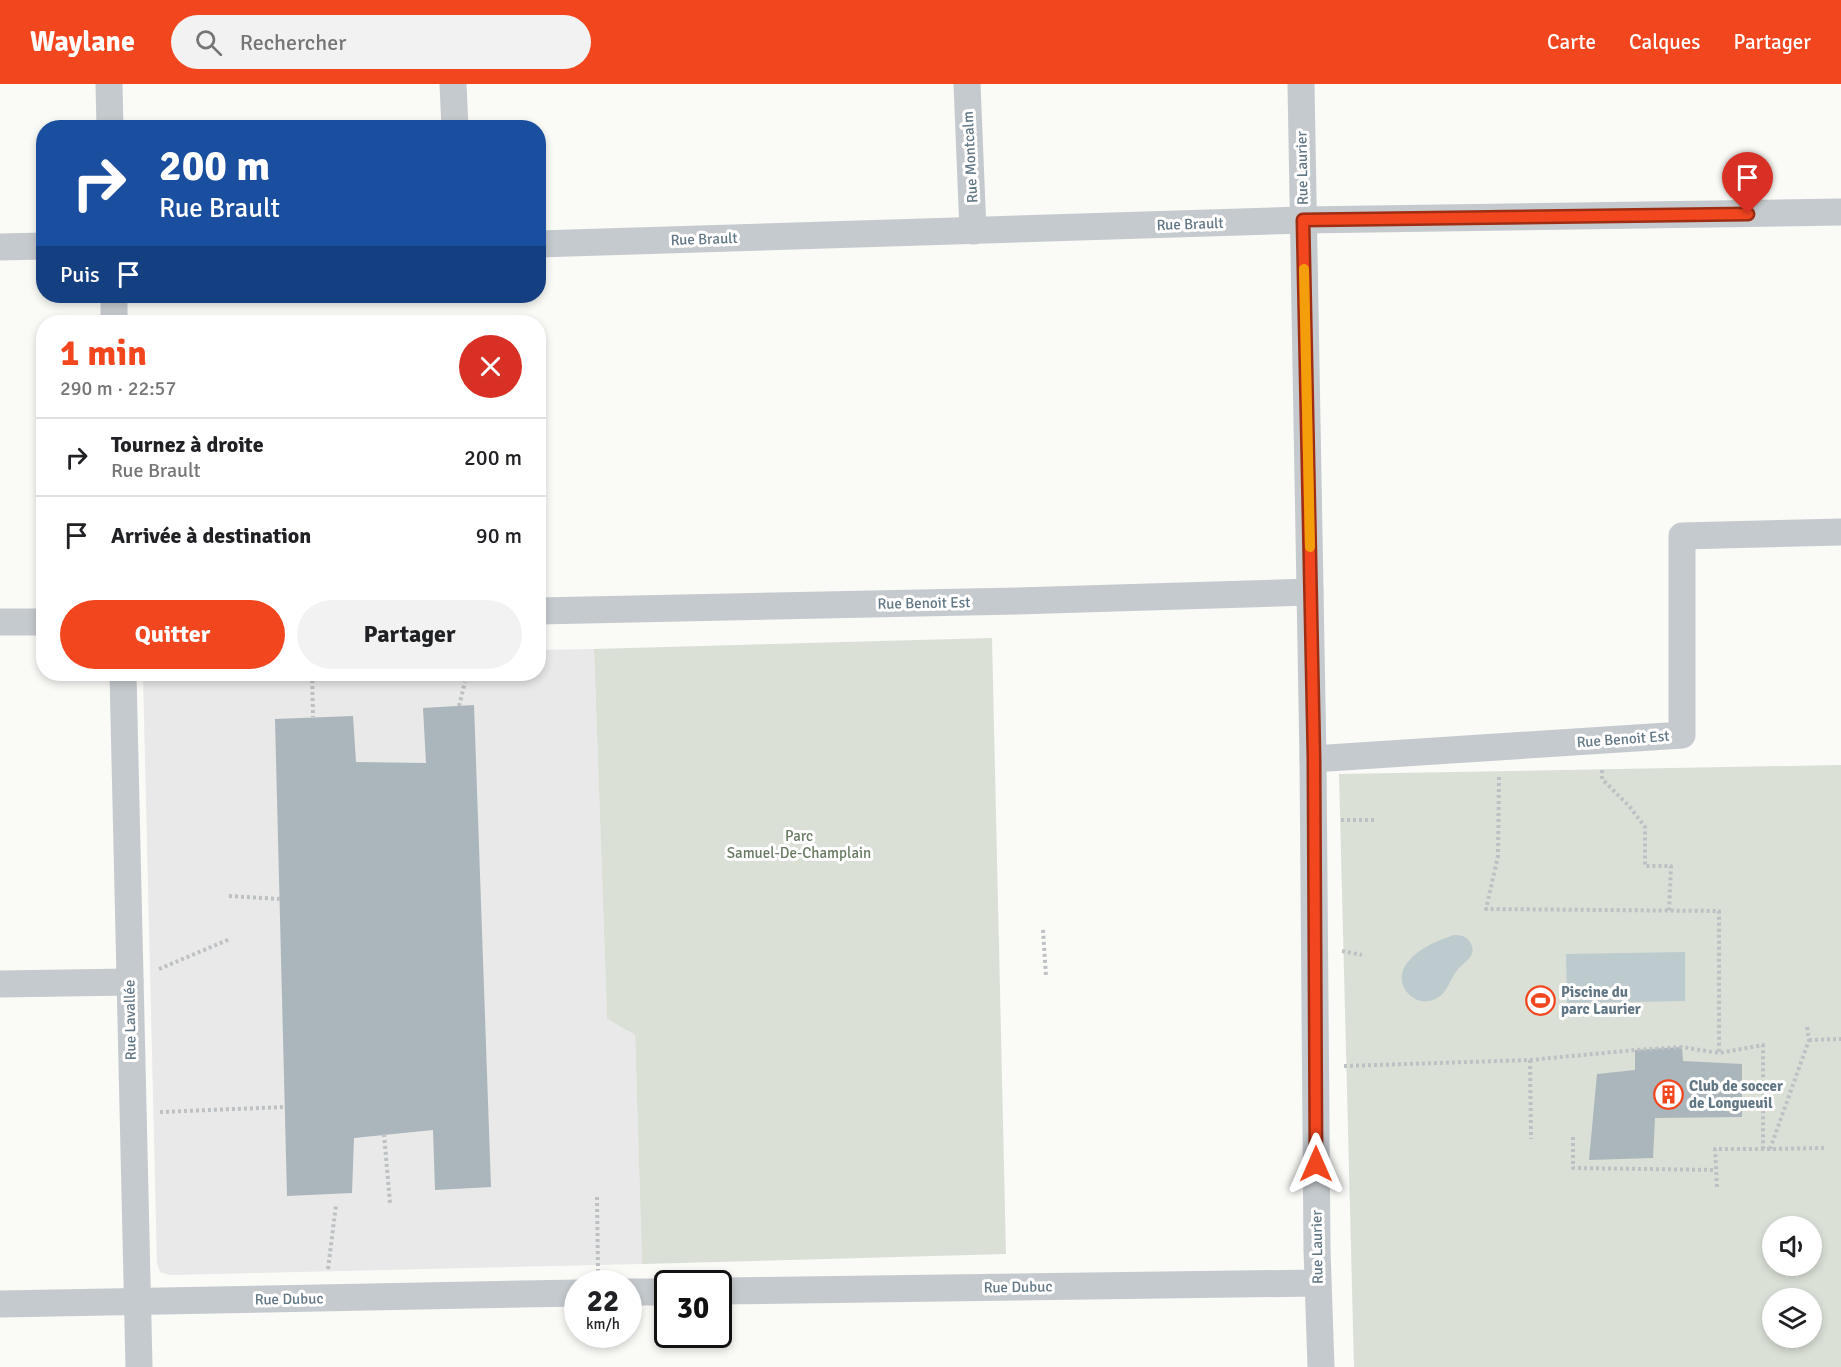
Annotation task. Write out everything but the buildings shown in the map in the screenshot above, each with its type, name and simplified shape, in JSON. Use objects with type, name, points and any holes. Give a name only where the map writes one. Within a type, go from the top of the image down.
[{"type":"street","points":[[109,84],[110,120]]},
{"type":"street","points":[[453,84],[455,120]]},
{"type":"street","name":"Rue Montcalm","points":[[967,84],[973,231]]},
{"type":"street","name":"Rue Laurier","points":[[1301,84],[1314,759],[1317,1283],[1321,1367]]},
{"type":"street","name":"Rue Brault","points":[[546,244],[1303,220],[1841,212]]},
{"type":"street","points":[[0,247],[36,246]]},
{"type":"street","name":"Rue Benoit Est","points":[[1314,759],[1682,735],[1682,536],[1841,532]]},
{"type":"street","name":"Rue Benoit Est","points":[[546,611],[1310,592]]},
{"type":"street","points":[[0,622],[36,622]]},
{"type":"street","name":"Rue Lavallée","points":[[123,681],[139,1367]]},
{"type":"street","points":[[0,984],[130,982]]},
{"type":"street","name":"Rue Dubuc","points":[[732,1291],[1317,1283]]},
{"type":"street","name":"Rue Dubuc","points":[[0,1304],[564,1293]]},
{"type":"path","points":[[312,681],[313,717]]},
{"type":"path","points":[[459,706],[465,682]]},
{"type":"path","points":[[1600,741],[1602,779],[1629,806],[1645,827],[1645,866],[1671,866],[1669,911]]},
{"type":"path","points":[[1497,747],[1500,790],[1498,856],[1486,909],[1719,911],[1719,1053]]},
{"type":"path","points":[[229,896],[280,899]]},
{"type":"path","points":[[1043,930],[1046,976]]},
{"type":"path","points":[[130,982],[230,939]]},
{"type":"path","points":[[1770,1149],[1809,1040],[1807,1027]]},
{"type":"path","points":[[1809,1040],[1841,1038]]},
{"type":"path","points":[[1316,1067],[1530,1060],[1682,1047],[1719,1053],[1763,1045],[1764,1149]]},
{"type":"path","points":[[1530,1060],[1531,1139]]},
{"type":"path","points":[[133,1113],[285,1107]]},
{"type":"path","points":[[384,1134],[390,1203]]},
{"type":"path","points":[[1574,1137],[1573,1168],[1716,1170]]},
{"type":"path","points":[[1717,1187],[1715,1149],[1824,1148]]},
{"type":"path","points":[[597,1197],[598,1270]]},
{"type":"path","points":[[325,1298],[336,1205]]},
{"type":"shaded area","points":[[594,649],[607,1019],[635,1035],[642,1264],[170,1275],[160,1272],[157,1263],[143,681],[546,681],[546,650]]},
{"type":"shaded area","points":[[1454,935],[1463,936],[1468,940],[1472,947],[1469,959],[1459,968],[1438,998],[1426,1001],[1413,998],[1402,982],[1404,968],[1419,951]]},
{"type":"shaded area","points":[[1685,952],[1685,1001],[1567,1003],[1566,954]]},
{"type":"green space","name":"Parc Samuel-De-Champlain","points":[[992,638],[1006,1254],[642,1264],[635,1035],[607,1019],[594,649]]},
{"type":"green space","points":[[1841,765],[1841,1367],[1354,1367],[1339,774]]},
{"type":"slow traffic","points":[[1304,269],[1310,547]]},
{"type":"place","name":"Piscine du parc Laurier","points":[[1540,1001]]},
{"type":"place","name":"Club de soccer de Longueuil","points":[[1668,1095]]},
{"type":"route","points":[[1316,1164],[1314,759],[1303,220],[1748,214]]}]
